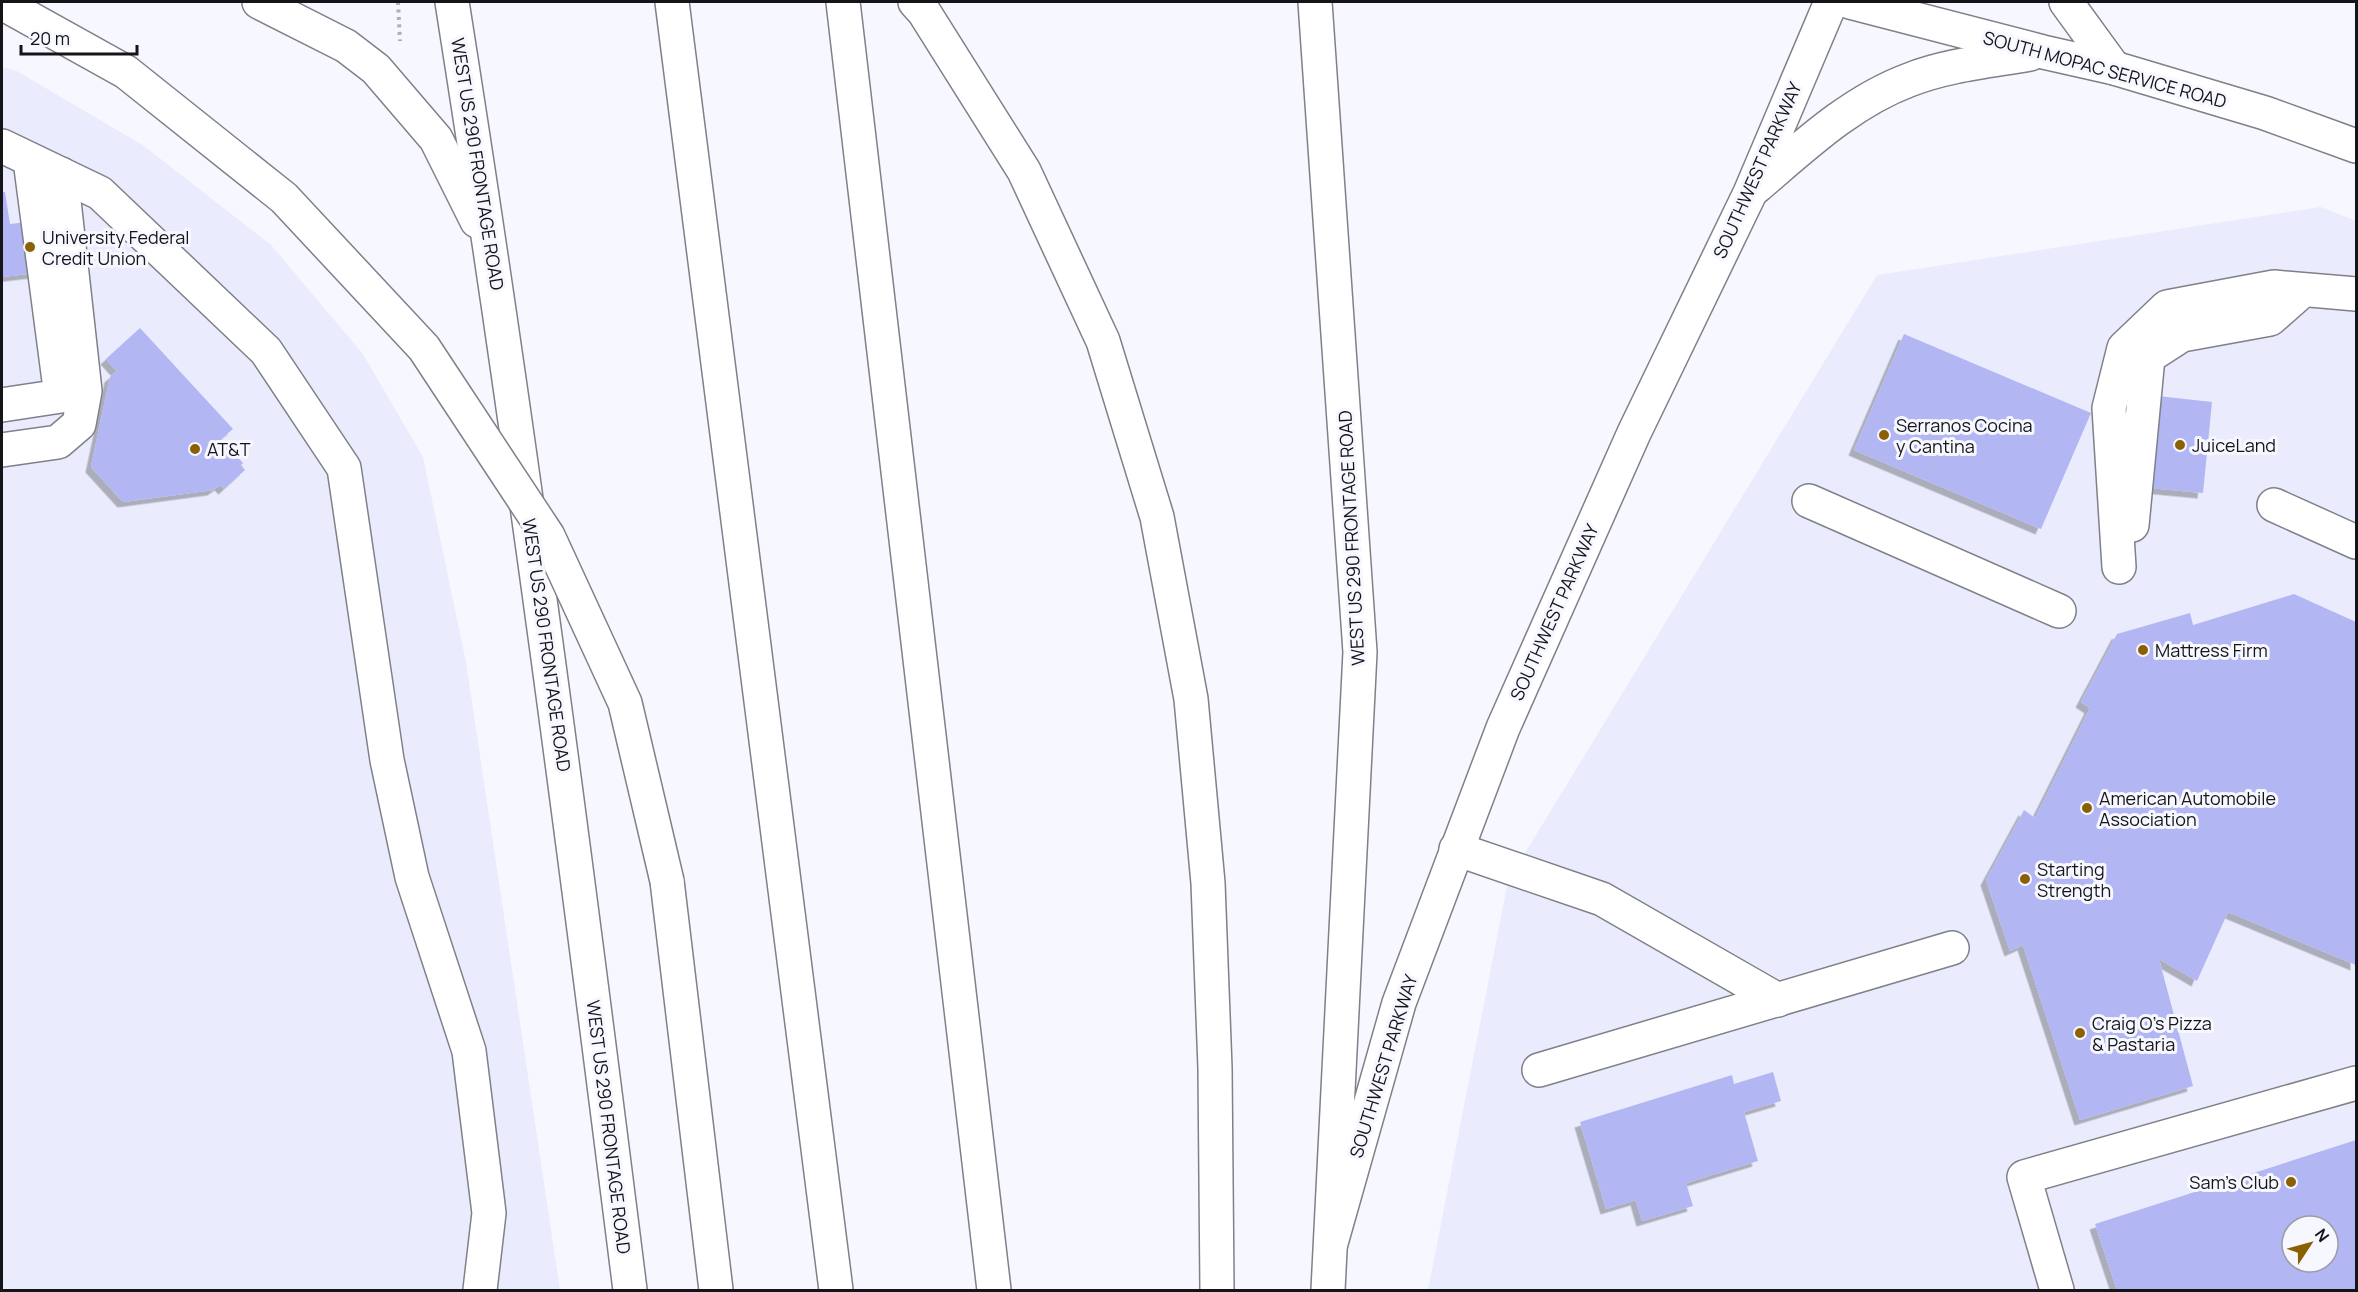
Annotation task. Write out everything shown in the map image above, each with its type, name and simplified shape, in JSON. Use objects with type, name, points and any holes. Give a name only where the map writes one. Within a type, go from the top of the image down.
[{"type":"main road","points":[[260,2],[346,46],[376,69],[436,139],[492,249]]},
{"type":"main road","name":"WEST US 290 FRONTAGE ROAD","points":[[452,2],[492,249],[560,738],[630,1290]]},
{"type":"main road","points":[[672,2],[836,1290]]},
{"type":"main road","points":[[843,2],[994,1290]]},
{"type":"main road","points":[[915,2],[924,12],[1024,171],[1102,341],[1157,517],[1191,699],[1208,883],[1215,1068],[1217,1290]]},
{"type":"main road","name":"WEST US 290 FRONTAGE ROAD","points":[[1315,2],[1360,652],[1328,1290]]},
{"type":"main road","name":"SOUTHWEST PARKWAY","points":[[1331,1243],[1399,1004],[1503,728],[1634,433],[1750,193],[1831,2]]},
{"type":"main road","name":"SOUTH MOPAC SERVICE ROAD","points":[[1850,2],[2114,68],[2265,113],[2356,146]]},
{"type":"main road","points":[[2066,2],[2114,68]]},
{"type":"main road","points":[[2,3],[126,72],[284,198],[424,348],[548,536],[625,703],[667,881],[716,1290]]},
{"type":"main road","points":[[1750,193],[1815,136],[1856,107],[1909,80],[1964,65],[2043,52]]},
{"type":"main road","points":[[2,146],[100,193],[266,351],[344,468],[392,783],[412,877],[469,1051],[489,1213],[480,1290]]},
{"type":"main road","points":[[2,405],[61,396],[30,160]]},
{"type":"main road","points":[[2,450],[58,442],[79,424],[85,391],[61,174]]},
{"type":"main road","points":[[2123,565],[2109,408],[2124,348],[2167,307],[2274,287],[2356,294]]},
{"type":"main road","points":[[1809,501],[2059,611]]},
{"type":"main road","points":[[2274,505],[2356,542]]},
{"type":"main road","points":[[1456,849],[1602,899],[1778,999]]},
{"type":"main road","points":[[1539,1070],[1952,948]]},
{"type":"main road","points":[[2058,1290],[2024,1177],[2356,1083]]},
{"type":"path","points":[[398,2],[401,48]]},
{"type":"shaded area","points":[[2,67],[17,71],[144,146],[271,245],[363,354],[423,457],[466,662],[560,1290],[2,1290]]},
{"type":"shaded area","points":[[2321,207],[2356,221],[2356,1290],[1428,1290],[1508,881],[1877,275]]},
{"type":"building","name":"University Federal Credit Union","points":[[2,192],[5,192],[10,224],[54,219],[61,270],[2,277]]},
{"type":"building","points":[[140,328],[233,429],[221,439],[243,463],[241,465],[245,470],[224,489],[220,485],[213,490],[123,502],[91,467],[110,377],[117,371],[106,359]]},
{"type":"building","points":[[1904,334],[2091,413],[2041,529],[1854,450]]},
{"type":"building","name":"JuiceLand","points":[[2158,396],[2212,402],[2203,493],[2150,488]]},
{"type":"building","points":[[2294,594],[2356,622],[2356,965],[2228,912],[2197,981],[2159,959],[2193,1086],[2080,1120],[2023,945],[2010,951],[1986,880],[2024,810],[2035,818],[2090,708],[2081,702],[2117,634],[2190,613],[2193,625]]},
{"type":"building","points":[[1773,1072],[1781,1101],[1744,1112],[1758,1161],[1686,1183],[1693,1206],[1642,1221],[1636,1200],[1606,1209],[1580,1122],[1732,1075],[1734,1084]]},
{"type":"building","name":"Sam's Club","points":[[2356,1140],[2356,1290],[2117,1290],[2095,1224]]},
{"type":"place","name":"University Federal Credit Union","points":[[30,247]]},
{"type":"place","name":"Serranos Cocina y Cantina","points":[[1884,435]]},
{"type":"place","name":"JuiceLand","points":[[2180,445]]},
{"type":"place","name":"AT&T","points":[[195,449]]},
{"type":"place","name":"Mattress Firm","points":[[2143,650]]},
{"type":"place","name":"American Automobile Association","points":[[2087,808]]},
{"type":"place","name":"Starting Strength","points":[[2025,879]]},
{"type":"place","name":"Craig O's Pizza & Pastaria","points":[[2080,1033]]},
{"type":"place","name":"Sam's Club","points":[[2291,1182]]}]
